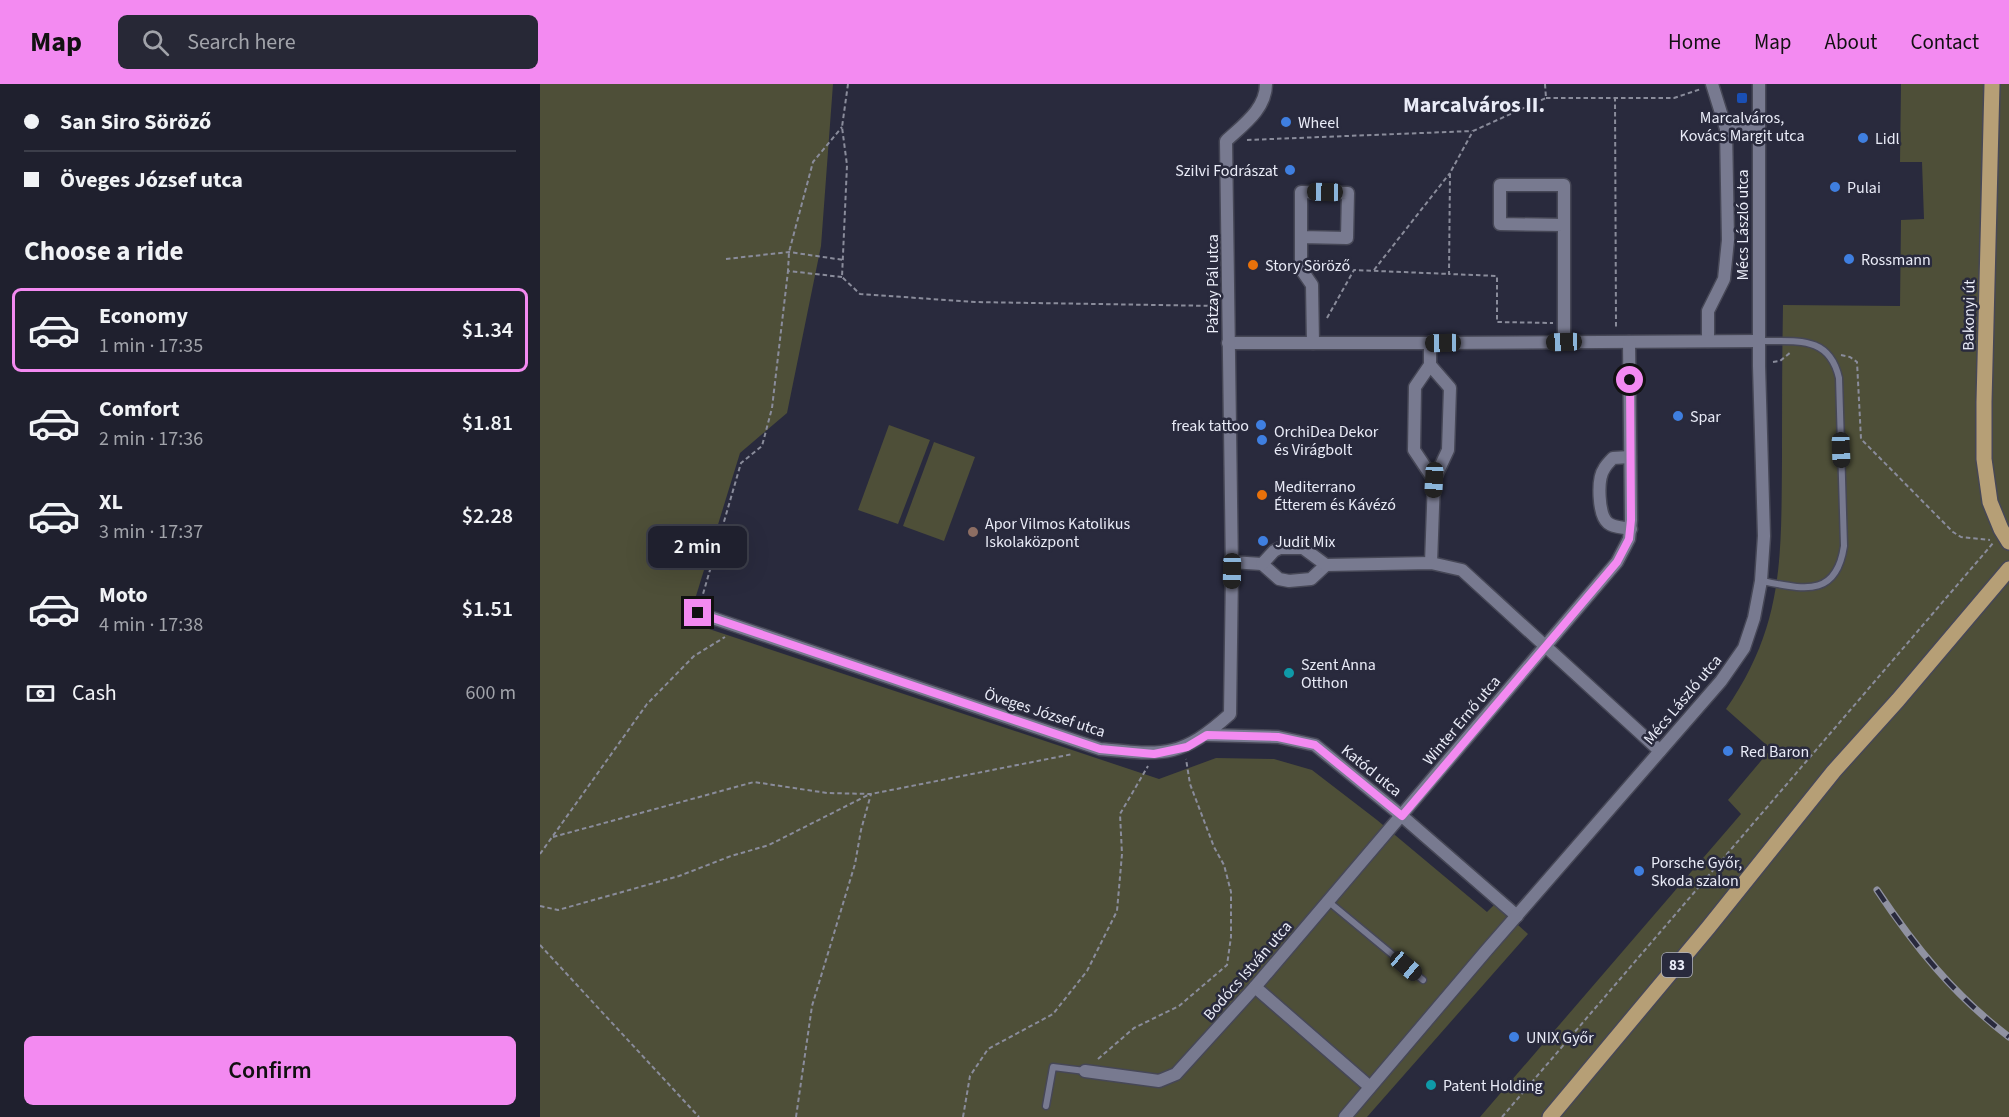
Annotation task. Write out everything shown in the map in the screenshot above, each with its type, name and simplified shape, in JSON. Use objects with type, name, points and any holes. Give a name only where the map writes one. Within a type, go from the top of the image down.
[{"type":"main road","name":"Bakonyi út","points":[[1992,84],[1984,459],[1990,502],[2001,529],[2002,541]]},
{"type":"main road","name":"83","points":[[1550,1117],[1708,928],[1834,771],[1898,700],[2009,569]]},
{"type":"street","points":[[1226,141],[1260,109],[1266,84]]},
{"type":"street","name":"Mécs László utca","points":[[1708,341],[1708,311],[1724,279],[1728,240],[1726,129],[1712,84]]},
{"type":"street","name":"Mécs László utca","points":[[1345,1117],[1721,681],[1744,648],[1754,618],[1761,581],[1764,536],[1758,341],[1759,84]]},
{"type":"street","points":[[1726,129],[1759,125]]},
{"type":"street","name":"Pátzay Pál utca","points":[[1226,141],[1228,342],[1430,344],[1758,341]]},
{"type":"street","points":[[1564,225],[1500,224],[1500,185],[1564,185],[1564,225],[1564,342]]},
{"type":"street","points":[[1301,237],[1347,238],[1348,193],[1301,192],[1301,237],[1301,269],[1312,285],[1312,343]]},
{"type":"street","name":"Öveges József utca","points":[[698,613],[1100,749],[1154,754],[1187,747],[1207,735],[1230,714],[1231,562],[1228,342]]},
{"type":"street","points":[[1629,342],[1631,529],[1611,526],[1605,521],[1601,511],[1599,483],[1603,470],[1613,458],[1630,457]]},
{"type":"street","points":[[1430,344],[1430,365],[1415,387],[1414,450],[1434,480]]},
{"type":"street","points":[[1430,365],[1450,388],[1448,450],[1434,480],[1431,563]]},
{"type":"street","name":"Winter Ernő utca","points":[[1402,816],[1617,562],[1629,539],[1631,529]]},
{"type":"street","points":[[1262,564],[1280,548],[1303,548],[1326,565],[1431,563],[1462,570],[1660,751]]},
{"type":"street","points":[[1231,562],[1262,564],[1279,579],[1289,581],[1311,579],[1326,565]]},
{"type":"street","name":"Katód utca","points":[[1207,735],[1278,737],[1315,745],[1402,816],[1517,916]]},
{"type":"street","name":"Bodócs István utca","points":[[1085,1071],[1159,1081],[1176,1074],[1255,987],[1402,816]]},
{"type":"street","points":[[1255,987],[1370,1087]]},
{"type":"lane","points":[[1758,341],[1807,342],[1826,351],[1833,359],[1839,378],[1844,546],[1842,560],[1831,578],[1819,586],[1804,588],[1761,581]]},
{"type":"lane","points":[[1329,902],[1423,980]]},
{"type":"lane","points":[[1046,1106],[1053,1067],[1085,1071]]},
{"type":"path","points":[[842,277],[847,165],[842,126],[848,84]]},
{"type":"path","points":[[1546,98],[1674,98],[1712,84]]},
{"type":"path","points":[[1615,97],[1616,342]]},
{"type":"path","points":[[698,613],[741,463],[762,446],[772,408],[789,252],[813,162],[842,126]]},
{"type":"path","points":[[1226,141],[1473,130]]},
{"type":"path","points":[[1374,271],[1450,173]]},
{"type":"path","points":[[726,259],[789,252],[844,260]]},
{"type":"path","points":[[1324,322],[1354,270],[1449,274]]},
{"type":"path","points":[[788,271],[842,277],[860,294],[975,302],[1229,307]]},
{"type":"path","points":[[1826,351],[1850,357],[1857,362],[1861,439],[1953,532],[1961,537],[2002,541]]},
{"type":"path","points":[[1759,366],[1780,361],[1790,352]]},
{"type":"path","points":[[1502,1117],[2002,541]]},
{"type":"path","points":[[540,854],[647,704],[694,656],[740,627]]},
{"type":"path","points":[[1085,1071],[1134,1028],[1179,1006],[1227,964],[1232,937],[1231,892],[1224,865],[1214,847],[1190,784],[1186,764],[1187,747]]},
{"type":"path","points":[[553,837],[754,782],[826,793],[871,794],[1077,753]]},
{"type":"path","points":[[963,1117],[970,1076],[988,1049],[1053,1014],[1087,971],[1117,911],[1122,854],[1120,814],[1154,754]]},
{"type":"path","points":[[540,906],[558,910],[679,876],[731,856],[769,845],[871,794]]},
{"type":"path","points":[[796,1117],[796,1104],[812,1006],[855,864],[871,794]]},
{"type":"path","points":[[540,945],[699,1117]]},
{"type":"green space","points":[[540,84],[833,84],[821,246],[787,413],[740,453],[688,622],[1159,779],[1216,758],[1274,759],[1312,770],[1377,820],[1487,912],[1495,904],[1528,934],[1367,1117],[540,1117]]},
{"type":"green space","points":[[1901,84],[2009,84],[2009,1117],[1480,1117],[1741,814],[1728,800],[1771,749],[1726,709],[1745,678],[1759,648],[1769,619],[1775,590],[1781,529],[1783,305],[1900,306],[1901,220],[1924,219],[1922,162],[1900,162]]},
{"type":"green space","points":[[889,425],[930,440],[898,524],[858,510]]},
{"type":"green space","points":[[934,442],[975,457],[944,541],[903,526]]},
{"type":"railway","points":[[1877,890],[1906,931],[1953,987],[2009,1037]]},
{"type":"place","name":"Marcalváros, Kovács Margit utca","points":[[1742,98]]},
{"type":"place","name":"Wheel","points":[[1286,122]]},
{"type":"place","name":"Lidl","points":[[1863,138]]},
{"type":"place","name":"Szilvi Fodrászat","points":[[1290,170]]},
{"type":"place","name":"Pulai","points":[[1835,187]]},
{"type":"place","name":"Rossmann","points":[[1849,259]]},
{"type":"place","name":"Story Söröző","points":[[1253,265]]},
{"type":"place","name":"Spar","points":[[1678,416]]},
{"type":"place","name":"freak tattoo","points":[[1261,425]]},
{"type":"place","name":"OrchiDea Dekor és Virágbolt","points":[[1262,440]]},
{"type":"place","name":"Mediterrano Étterem és Kávézó","points":[[1262,495]]},
{"type":"place","name":"Apor Vilmos Katolikus Iskolaközpont","points":[[973,532]]},
{"type":"place","name":"Judit Mix","points":[[1263,541]]},
{"type":"place","name":"Szent Anna Otthon","points":[[1289,673]]},
{"type":"place","name":"Red Baron","points":[[1728,751]]},
{"type":"place","name":"Porsche Győr, Skoda szalon","points":[[1639,871]]},
{"type":"place","name":"UNIX Győr","points":[[1514,1037]]},
{"type":"place","name":"Patent Holding","points":[[1431,1085]]},
{"type":"district","name":"Marcalváros II.","points":[[1474,104]]},
{"type":"route","points":[[698,613],[1100,749],[1154,754],[1187,747],[1207,735],[1278,737],[1315,745],[1402,816],[1617,562],[1629,539],[1631,529],[1630,380]]}]
